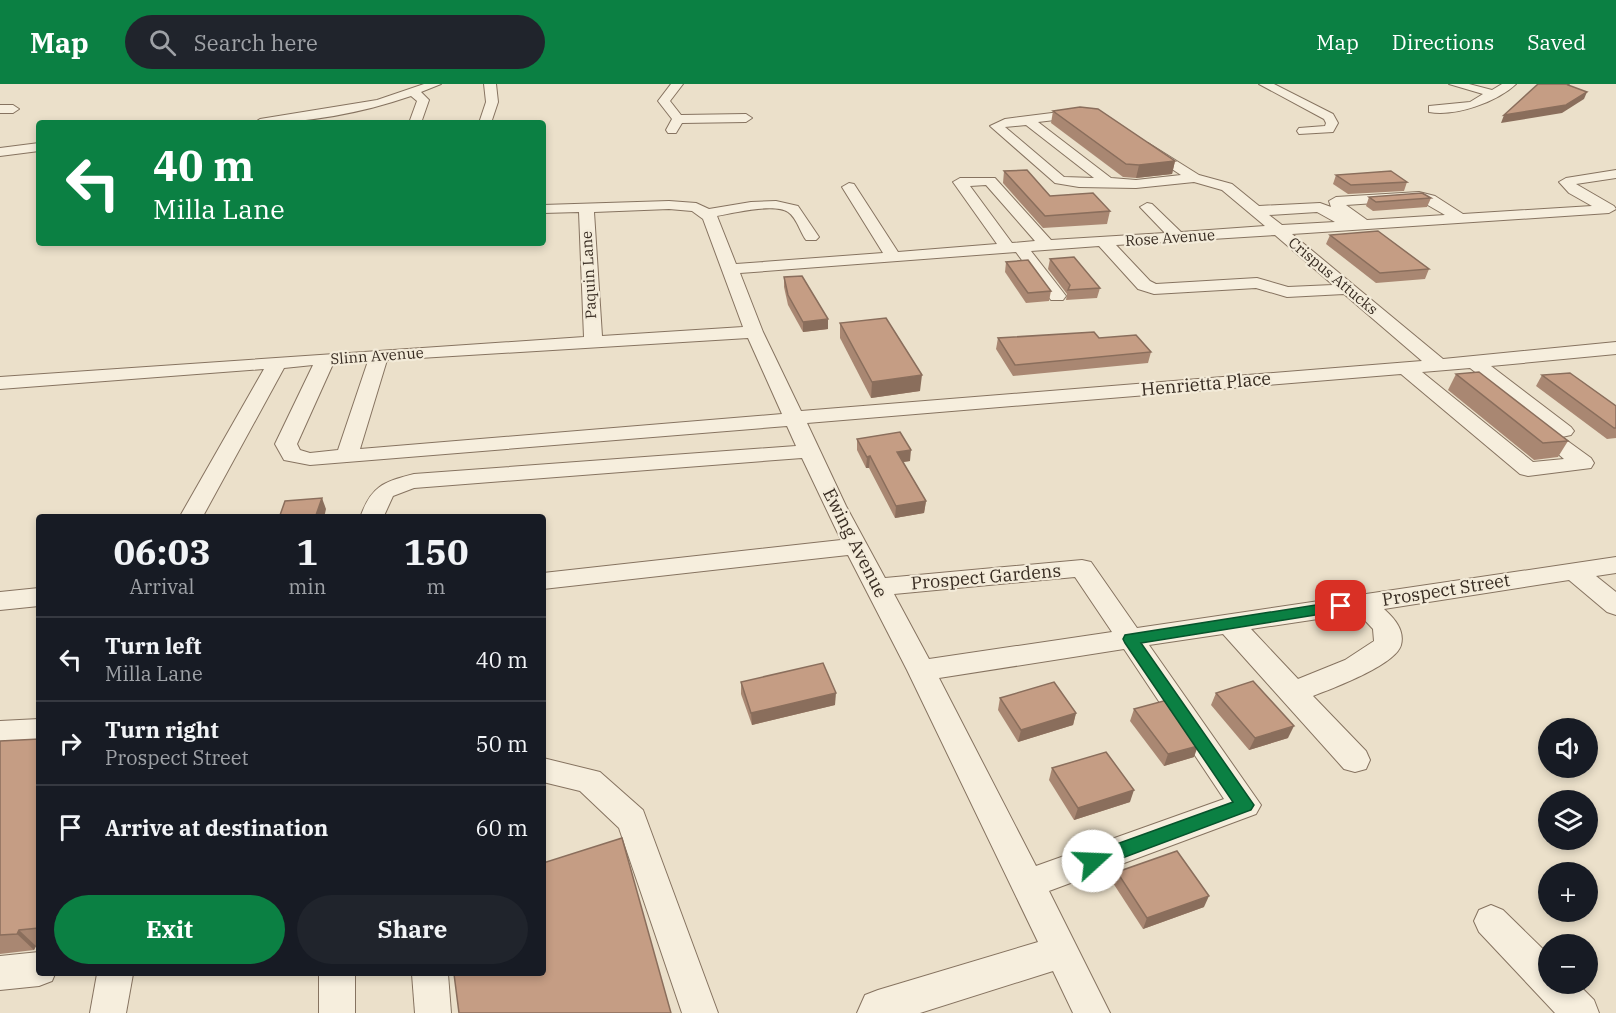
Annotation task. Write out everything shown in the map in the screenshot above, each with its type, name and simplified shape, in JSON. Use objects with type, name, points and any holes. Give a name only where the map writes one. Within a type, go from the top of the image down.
[{"type":"street","points":[[280,120],[379,103],[435,84]]},
{"type":"street","points":[[486,120],[492,102],[490,84]]},
{"type":"street","points":[[676,84],[664,101],[675,124],[746,118]]},
{"type":"street","points":[[1265,84],[1329,117],[1332,123],[1329,129],[1304,131]]},
{"type":"street","points":[[1455,84],[1495,94]]},
{"type":"street","points":[[1433,109],[1473,105],[1510,84]]},
{"type":"street","points":[[414,92],[423,100],[416,120]]},
{"type":"street","points":[[1100,116],[1078,113],[1046,116],[996,126],[1060,180],[1078,183],[1137,184],[1194,178]]},
{"type":"street","points":[[1029,121],[1107,182]]},
{"type":"street","points":[[1138,141],[1194,178]]},
{"type":"street","points":[[0,152],[36,147]]},
{"type":"street","points":[[1612,211],[1574,190],[1566,182],[1616,174]]},
{"type":"street","name":"Crispus Attucks","points":[[1194,178],[1227,187],[1348,289],[1456,363]]},
{"type":"street","points":[[1047,245],[990,181],[960,182],[1057,296]]},
{"type":"street","points":[[849,187],[894,257]]},
{"type":"street","points":[[1359,226],[1337,205],[1336,201],[1419,196],[1430,199],[1463,220]]},
{"type":"street","points":[[546,209],[669,205],[696,207],[707,214],[736,208],[785,206],[797,213],[811,237]]},
{"type":"street","points":[[1147,207],[1178,237]]},
{"type":"street","points":[[1256,211],[1320,207],[1359,226]]},
{"type":"street","name":"Paquin Lane","points":[[585,209],[593,341]]},
{"type":"street","name":"Rose Avenue","points":[[731,269],[1047,245],[1612,211]]},
{"type":"street","name":"Ewing Avenue","points":[[707,214],[731,269],[754,332],[855,546],[921,670],[1092,1013]]},
{"type":"street","points":[[1104,242],[1144,285],[1154,289],[1257,283],[1287,292],[1348,289]]},
{"type":"street","name":"Slinn Avenue","points":[[0,383],[272,371],[326,359],[754,332]]},
{"type":"street","name":"Henrietta Place","points":[[326,359],[286,444],[292,455],[310,459],[765,423],[796,418],[1405,368],[1616,348]]},
{"type":"street","points":[[347,455],[378,355]]},
{"type":"street","points":[[1405,368],[1528,470],[1583,463],[1456,363]]},
{"type":"street","points":[[1456,363],[1595,455]]},
{"type":"street","points":[[0,400],[272,371]]},
{"type":"street","points":[[192,514],[272,371]]},
{"type":"street","points":[[372,514],[377,498],[384,490],[414,481],[810,451]]},
{"type":"street","points":[[546,581],[855,546]]},
{"type":"street","name":"Prospect Street","points":[[921,670],[1616,565]]},
{"type":"street","name":"Prospect Gardens","points":[[876,587],[1082,568],[1131,639]]},
{"type":"street","points":[[1573,571],[1616,606]]},
{"type":"street","points":[[0,601],[36,597]]},
{"type":"street","points":[[1292,692],[1338,677],[1373,659],[1388,645],[1386,626],[1364,603]]},
{"type":"street","points":[[1228,623],[1354,760]]},
{"type":"street","points":[[1028,884],[1245,805],[1131,639]]},
{"type":"street","points":[[0,734],[36,730]]},
{"type":"street","points":[[546,771],[589,781],[633,820],[700,1013]]},
{"type":"street","points":[[1491,921],[1538,970]]},
{"type":"street","points":[[877,1010],[1061,952]]},
{"type":"street","points":[[0,973],[36,969]]},
{"type":"street","points":[[108,1013],[115,976]]},
{"type":"street","points":[[337,976],[337,1013]]},
{"type":"street","points":[[430,976],[433,1013]]},
{"type":"street","points":[[1562,994],[1581,1013]]},
{"type":"building","points":[[1538,84],[1569,84],[1587,92],[1566,105],[1504,115]]},
{"type":"building","points":[[1080,107],[1098,109],[1175,161],[1126,164],[1053,111]]},
{"type":"building","points":[[1027,170],[1050,196],[1093,193],[1110,211],[1045,216],[1004,171]]},
{"type":"building","points":[[1391,171],[1407,182],[1351,185],[1336,175]]},
{"type":"building","points":[[1422,193],[1431,198],[1376,202],[1369,197]]},
{"type":"building","points":[[1378,231],[1429,269],[1380,273],[1330,235]]},
{"type":"building","points":[[1074,257],[1100,288],[1068,290],[1070,285],[1050,259]]},
{"type":"building","points":[[1028,260],[1051,291],[1028,293],[1006,262]]},
{"type":"building","points":[[802,276],[828,319],[803,322],[788,295],[784,277]]},
{"type":"building","points":[[886,318],[922,375],[872,382],[840,323]]},
{"type":"building","points":[[1094,332],[1099,338],[1136,335],[1151,352],[1015,365],[998,338]]},
{"type":"building","points":[[1479,372],[1568,441],[1543,443],[1456,374]]},
{"type":"building","points":[[1570,373],[1616,406],[1616,428],[1542,375]]},
{"type":"building","points":[[900,432],[911,450],[897,452],[926,501],[896,506],[870,456],[867,457],[857,439]]},
{"type":"building","points":[[322,498],[316,514],[280,514],[285,501]]},
{"type":"building","points":[[823,663],[836,693],[751,713],[741,682]]},
{"type":"building","points":[[1253,681],[1294,726],[1255,738],[1216,693]]},
{"type":"building","points":[[1054,682],[1076,713],[1021,730],[1000,698]]},
{"type":"building","points":[[1167,700],[1198,746],[1168,754],[1134,709]]},
{"type":"building","points":[[36,739],[36,928],[19,930],[17,934],[0,935],[0,741]]},
{"type":"building","points":[[1106,752],[1134,790],[1078,808],[1052,768]]},
{"type":"building","points":[[622,838],[671,1013],[459,1013],[454,976],[546,976],[546,862]]},
{"type":"building","points":[[1177,851],[1209,896],[1147,918],[1117,872]]},
{"type":"route","points":[[1093,861],[1245,805],[1131,639],[1341,606]]}]
